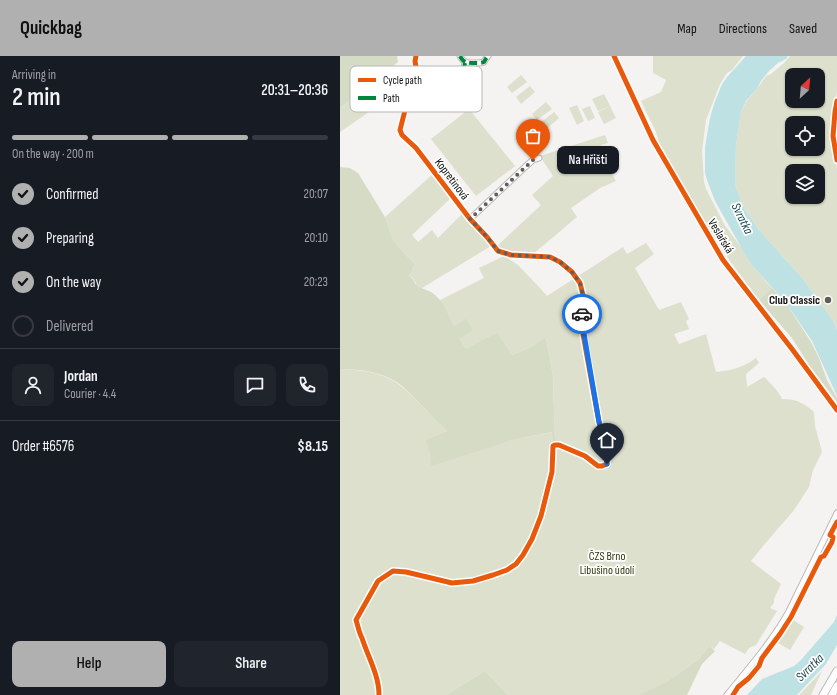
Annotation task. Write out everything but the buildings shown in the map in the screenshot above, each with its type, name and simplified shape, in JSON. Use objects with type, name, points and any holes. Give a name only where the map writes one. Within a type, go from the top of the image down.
[{"type":"highway","points":[[823,695],[837,671]]},
{"type":"highway","points":[[832,695],[837,686]]},
{"type":"street","name":"Kopretinová","points":[[416,56],[416,66]]},
{"type":"street","points":[[460,56],[465,63]]},
{"type":"street","name":"Veslařská","points":[[614,56],[653,140],[723,260],[837,410]]},
{"type":"street","points":[[465,63],[480,63],[487,57]]},
{"type":"street","name":"Kopretinová","points":[[405,112],[400,130],[402,135],[416,148],[470,219],[498,251],[511,255],[550,257],[560,262],[572,272],[580,283],[583,295],[582,322],[599,422],[606,446],[607,464]]},
{"type":"street","points":[[470,219],[525,167],[533,160],[539,158]]},
{"type":"street","points":[[727,695],[769,642],[788,613],[837,513]]},
{"type":"green space","points":[[340,56],[397,56],[398,62],[393,66],[350,66],[350,100],[340,108]]},
{"type":"green space","points":[[653,56],[743,56],[732,70],[727,73],[720,84],[706,120],[702,151],[704,182],[706,189],[724,224],[744,251],[750,263],[772,288],[759,300],[730,261],[688,195],[659,142],[656,132],[641,101],[661,92],[666,80],[653,73]]},
{"type":"green space","points":[[790,56],[837,56],[837,91],[832,135],[837,169],[837,330],[833,321],[803,279],[759,230],[742,205],[735,184],[736,145],[741,112],[746,102],[766,76],[771,74]]},
{"type":"green space","points":[[521,75],[527,82],[512,93],[507,87]]},
{"type":"green space","points":[[530,86],[535,92],[521,104],[516,97]]},
{"type":"green space","points":[[604,94],[610,106],[598,111],[592,99]]},
{"type":"green space","points":[[350,100],[350,112],[369,112],[340,132],[340,108]]},
{"type":"green space","points":[[546,102],[552,109],[537,120],[532,114]]},
{"type":"green space","points":[[577,105],[584,121],[577,125],[569,108]]},
{"type":"green space","points":[[590,106],[595,118],[588,121],[582,109]]},
{"type":"green space","points":[[610,106],[616,118],[604,124],[598,112]]},
{"type":"green space","points":[[465,112],[471,112],[515,166],[476,196],[431,139]]},
{"type":"green space","points":[[554,112],[559,118],[545,130],[540,123]]},
{"type":"green space","points":[[605,135],[608,143],[601,145],[606,164],[616,181],[600,188],[571,208],[577,217],[532,255],[518,255],[505,252],[497,246],[541,205],[532,195],[553,176],[540,156]]},
{"type":"green space","points":[[340,167],[350,168],[358,173],[385,217],[393,240],[415,264],[409,276],[418,286],[431,292],[439,299],[445,307],[454,326],[466,319],[473,331],[460,339],[466,349],[497,333],[512,355],[531,347],[546,337],[553,376],[555,442],[553,442],[552,432],[512,440],[431,466],[430,454],[425,440],[447,431],[408,391],[396,381],[372,372],[340,370]]},
{"type":"green space","points":[[434,173],[452,197],[412,235],[418,242],[432,230],[438,238],[463,213],[486,238],[491,246],[422,288],[417,285],[413,278],[409,276],[415,264],[393,240],[385,217]]},
{"type":"green space","name":"ČZS Brno Libušino údolí","points":[[646,243],[654,254],[635,268],[659,310],[681,302],[689,319],[686,321],[689,329],[674,334],[679,344],[706,334],[716,372],[737,368],[756,358],[759,363],[746,374],[747,387],[764,377],[782,399],[800,402],[814,412],[815,426],[822,452],[813,470],[809,487],[794,510],[751,561],[781,584],[774,599],[774,603],[770,608],[777,611],[756,645],[749,648],[745,654],[720,641],[714,649],[710,646],[698,660],[666,682],[638,695],[508,695],[485,671],[446,695],[340,695],[340,370],[365,371],[381,375],[396,382],[408,392],[447,431],[425,440],[430,454],[482,449],[512,440],[553,432],[553,441],[555,442],[553,376],[546,337],[531,347],[512,355],[466,349],[460,339],[473,331],[454,326],[440,300],[484,278],[479,268],[504,256],[518,265],[547,296],[623,247],[627,254]]},
{"type":"green space","points":[[772,288],[786,303],[811,342],[827,380],[837,398],[837,402],[809,365],[792,338],[759,300]]},
{"type":"green space","points":[[792,619],[804,627],[790,650],[778,643]]},
{"type":"green space","points":[[710,646],[715,651],[702,664],[687,695],[638,695],[666,682],[698,660]]},
{"type":"green space","points":[[485,671],[508,695],[446,695]]},
{"type":"green space","points":[[822,671],[811,695],[799,695]]},
{"type":"water","name":"Svratka","points":[[746,56],[788,56],[769,71],[757,89],[746,101],[741,112],[736,145],[735,184],[742,205],[759,230],[803,279],[833,321],[837,330],[837,396],[812,341],[786,303],[750,263],[715,201],[705,173],[705,147],[714,104],[722,84]]},
{"type":"water","name":"Svratka","points":[[837,615],[837,645],[826,664],[797,695],[747,695],[762,679],[794,666],[800,661],[834,622]]},
{"type":"marked path","points":[[460,56],[465,62],[472,63],[484,62],[488,56]]},
{"type":"cycle path","points":[[416,56],[416,66]]},
{"type":"cycle path","points":[[614,56],[653,140],[723,260],[837,410]]},
{"type":"cycle path","points":[[837,101],[833,136],[837,160]]},
{"type":"cycle path","points":[[379,695],[379,688],[375,673],[356,620],[378,581],[393,571],[406,572],[452,583],[473,581],[507,570],[516,564],[523,555],[532,539],[541,516],[552,472],[553,446],[559,445],[585,456],[598,466],[607,464],[606,447],[599,422],[581,323],[583,295],[580,283],[572,272],[560,262],[550,257],[511,255],[498,251],[470,219],[416,148],[402,135],[400,130],[405,112]]},
{"type":"cycle path","points":[[733,695],[738,687],[749,678],[759,666],[762,658],[791,617],[821,557],[824,556],[832,542],[833,537],[830,535],[837,522]]},
{"type":"way so far","points":[[533,160],[470,219],[498,251],[511,255],[550,257],[560,262],[572,272],[580,283],[583,295],[582,314]]},
{"type":"place","name":"Na Hřišti","points":[[533,160]]},
{"type":"place","name":"Club Classic","points":[[828,300]]},
{"type":"route","points":[[582,314],[582,322],[599,422],[606,446],[607,464]]}]
